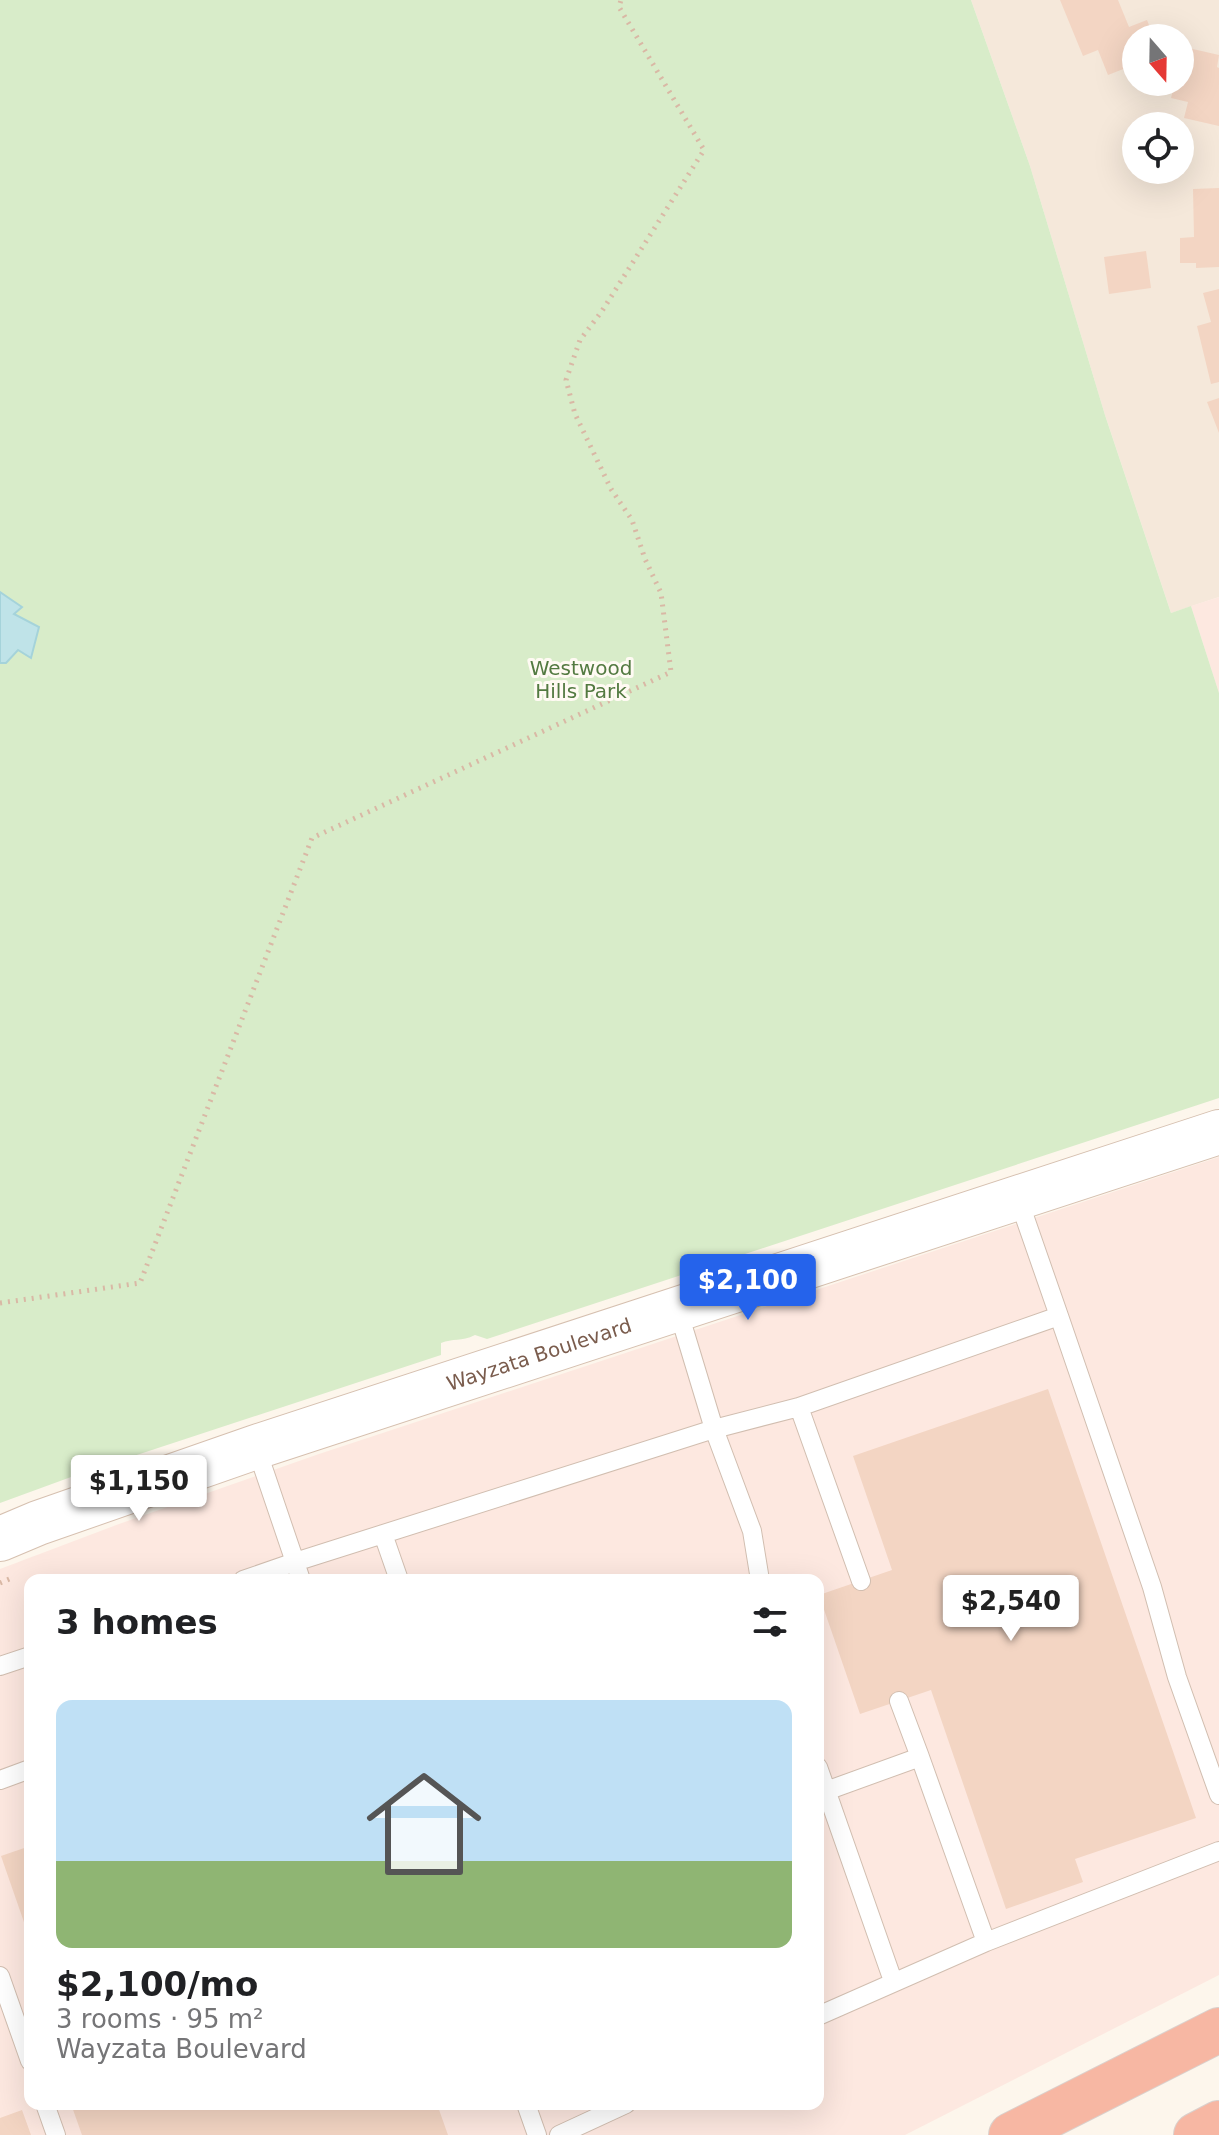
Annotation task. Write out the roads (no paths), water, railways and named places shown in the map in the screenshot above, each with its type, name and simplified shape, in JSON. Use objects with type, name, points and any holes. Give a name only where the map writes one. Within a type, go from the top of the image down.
[{"type":"highway","points":[[1011,2135],[1219,2030]]},
{"type":"highway","points":[[1196,2135],[1219,2123]]},
{"type":"street","name":"Wayzata Boulevard","points":[[0,1539],[256,1447],[1219,1132]]},
{"type":"lane","points":[[1018,1198],[1152,1587],[1177,1677],[1219,1795]]},
{"type":"lane","points":[[678,1310],[714,1429],[752,1531],[759,1574]]},
{"type":"lane","points":[[260,1574],[714,1429],[799,1407],[1059,1316]]},
{"type":"lane","points":[[799,1407],[861,1581]]},
{"type":"lane","points":[[256,1447],[299,1574]]},
{"type":"lane","points":[[383,1534],[397,1574]]},
{"type":"lane","points":[[0,1666],[24,1658]]},
{"type":"lane","points":[[899,1701],[986,1942]]},
{"type":"lane","points":[[826,1791],[920,1757]]},
{"type":"lane","points":[[0,1780],[24,1771]]},
{"type":"lane","points":[[824,1785],[893,1981]]},
{"type":"lane","points":[[824,2013],[986,1942],[1219,1851]]},
{"type":"lane","points":[[0,1976],[24,2044]]},
{"type":"lane","points":[[47,2110],[56,2135]]},
{"type":"lane","points":[[528,2110],[537,2135]]},
{"type":"lane","points":[[559,2135],[613,2110]]},
{"type":"water","points":[[0,592],[22,607],[14,614],[39,627],[31,658],[18,650],[6,663],[0,663]]},
{"type":"park label","name":"Westwood Hills Park","points":[[581,680]]}]
